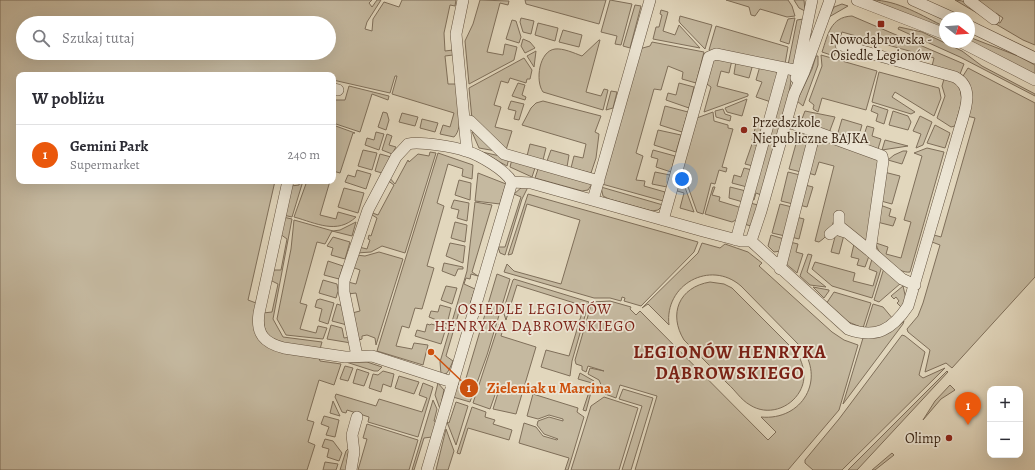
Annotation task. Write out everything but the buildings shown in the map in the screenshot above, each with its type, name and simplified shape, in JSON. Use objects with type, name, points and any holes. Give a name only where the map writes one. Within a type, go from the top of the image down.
[{"type":"street","points":[[463,0],[456,34],[467,151]]},
{"type":"street","points":[[594,200],[650,0]]},
{"type":"street","points":[[751,241],[761,212],[800,71],[812,0]]},
{"type":"street","points":[[800,71],[830,0]]},
{"type":"street","points":[[857,0],[939,32]]},
{"type":"street","points":[[913,0],[940,12]]},
{"type":"street","points":[[969,0],[994,19]]},
{"type":"street","points":[[975,29],[1035,58]]},
{"type":"street","points":[[512,182],[531,183],[736,240],[751,241],[780,269],[848,329],[863,333],[884,331],[892,326],[908,306],[965,110],[966,89],[960,80],[955,77],[841,45]]},
{"type":"street","points":[[973,48],[1035,80]]},
{"type":"street","points":[[663,220],[709,57],[716,54],[800,71]]},
{"type":"street","points":[[736,240],[784,68]]},
{"type":"street","points":[[465,121],[470,121],[504,154],[599,181]]},
{"type":"street","points":[[786,121],[882,156],[883,161],[870,252]]},
{"type":"street","points":[[780,269],[815,132]]},
{"type":"street","points":[[356,356],[344,292],[344,281],[364,217],[396,157],[402,149],[414,143],[467,151],[504,171],[512,182]]},
{"type":"street","points":[[427,470],[512,182]]},
{"type":"street","points":[[287,184],[263,292],[258,326],[264,338],[274,346],[339,356],[372,356],[452,382]]},
{"type":"street","points":[[839,216],[840,226],[845,232],[902,279],[915,285]]},
{"type":"street","points":[[830,234],[836,229],[845,232]]},
{"type":"street","points":[[351,470],[354,452],[352,435],[357,417]]},
{"type":"shaded area","points":[[0,0],[372,0],[369,3],[372,7],[377,0],[381,0],[367,22],[365,29],[372,31],[373,19],[384,2],[399,7],[402,0],[456,0],[455,6],[450,5],[444,33],[445,51],[453,50],[453,55],[445,56],[448,84],[456,84],[460,112],[459,126],[454,137],[440,134],[443,125],[450,127],[454,113],[392,94],[397,76],[395,76],[390,93],[336,81],[336,72],[16,72],[16,184],[274,184],[248,300],[256,303],[257,334],[319,358],[320,361],[341,364],[334,385],[319,380],[307,420],[314,422],[308,442],[315,445],[307,470],[0,470]]},
{"type":"shaded area","points":[[480,0],[509,1],[508,5],[500,3],[487,52],[503,55],[505,44],[517,47],[514,60],[469,84],[465,41],[473,24]]},
{"type":"shaded area","points":[[525,0],[606,0],[599,24],[526,4]]},
{"type":"shaded area","points":[[610,0],[632,4],[621,45],[615,44],[617,36],[601,32]]},
{"type":"shaded area","points":[[726,0],[788,0],[792,6],[795,16],[787,17],[760,9],[755,16],[751,15],[749,7]]},
{"type":"shaded area","points":[[794,0],[804,0],[805,11],[799,8]]},
{"type":"shaded area","points":[[872,0],[891,3],[910,9],[939,24],[939,28]]},
{"type":"shaded area","points":[[955,0],[973,6],[988,18],[1000,23],[1003,18],[996,13],[994,15],[972,0],[1035,0],[1035,45],[1023,40]]},
{"type":"shaded area","points":[[842,4],[848,6],[829,17],[834,7]]},
{"type":"shaded area","points":[[635,5],[641,6],[630,48],[623,46]]},
{"type":"shaded area","points":[[661,10],[668,12],[663,31],[675,35],[679,25],[700,48],[653,39],[656,27],[659,27],[662,15],[660,14]]},
{"type":"shaded area","points":[[680,16],[712,25],[705,49],[680,23]]},
{"type":"shaded area","points":[[852,16],[964,64],[960,74],[932,66],[934,58],[842,32],[834,56],[822,52],[828,33],[834,23],[845,17]]},
{"type":"shaded area","points":[[521,18],[534,21],[531,34],[523,32],[520,22]]},
{"type":"shaded area","points":[[795,18],[789,44],[780,41],[788,19]]},
{"type":"shaded area","points":[[803,19],[794,65],[788,65],[797,20]]},
{"type":"shaded area","points":[[512,20],[516,21],[521,37],[519,43],[506,39]]},
{"type":"shaded area","points":[[538,23],[558,28],[555,41],[535,35]]},
{"type":"shaded area","points":[[716,26],[788,47],[785,64],[709,50]]},
{"type":"shaded area","points":[[899,27],[922,32],[939,40],[939,48],[898,29]]},
{"type":"shaded area","points":[[563,30],[582,35],[579,47],[559,42]]},
{"type":"shaded area","points":[[523,39],[530,42],[535,48],[525,53],[521,46]]},
{"type":"shaded area","points":[[975,39],[1018,56],[1035,65],[1035,75],[975,45]]},
{"type":"shaded area","points":[[599,40],[586,92],[601,96],[604,89],[608,90],[603,110],[543,92],[539,81],[539,74],[545,55],[555,49],[561,49],[582,56]]},
{"type":"shaded area","points":[[652,42],[704,52],[696,83],[682,79],[683,72],[668,66],[661,90],[654,89],[636,153],[643,156],[636,180],[645,181],[644,186],[665,192],[663,201],[602,184],[639,49],[650,46]]},
{"type":"shaded area","points":[[940,48],[956,48],[962,51],[982,66],[1035,94],[1035,96]]},
{"type":"shaded area","points":[[536,51],[534,67],[527,56]]},
{"type":"shaded area","points":[[821,55],[877,71],[866,110],[822,98],[818,112],[813,109],[814,105],[809,101],[822,66]]},
{"type":"shaded area","points":[[816,56],[818,56],[818,65],[803,106],[797,101],[812,69]]},
{"type":"shaded area","points":[[524,58],[532,70],[530,79],[527,79],[526,83],[510,78],[508,83],[501,81],[494,105],[501,107],[495,127],[512,131],[506,150],[472,119],[469,88]]},
{"type":"shaded area","points":[[719,58],[732,60],[729,73],[721,71],[717,86],[748,94],[748,96],[704,112],[711,87],[704,82],[710,61]]},
{"type":"shaded area","points":[[736,61],[753,64],[749,78],[734,74]]},
{"type":"shaded area","points":[[760,66],[779,73],[771,102],[756,97],[762,82],[756,80]]},
{"type":"shaded area","points":[[968,68],[1035,103],[1035,277],[952,368],[946,363],[925,372],[930,350],[908,332],[907,329],[918,316],[923,303],[940,245],[932,242],[934,235],[941,237],[975,118],[967,116],[963,76]]},
{"type":"shaded area","points":[[879,72],[939,88],[941,98],[934,116],[895,92],[892,97],[915,112],[911,114],[872,102]]},
{"type":"shaded area","points":[[786,73],[792,74],[789,93],[761,195],[756,193],[754,200],[751,199]]},
{"type":"shaded area","points":[[944,79],[949,79],[960,86],[962,101],[955,126],[951,127],[937,118],[945,96],[942,86]]},
{"type":"shaded area","points":[[518,83],[525,85],[522,95],[526,97],[525,100],[512,96]]},
{"type":"shaded area","points":[[679,83],[694,87],[689,108],[666,100],[668,93],[676,95]]},
{"type":"shaded area","points":[[349,86],[389,96],[388,100],[372,94],[360,132],[336,124],[336,100],[345,100]]},
{"type":"shaded area","points":[[611,91],[617,92],[613,108],[606,110]]},
{"type":"shaded area","points":[[747,99],[742,116],[727,112],[725,108]]},
{"type":"shaded area","points":[[511,101],[524,104],[519,120],[514,119],[516,111],[508,109]]},
{"type":"shaded area","points":[[543,101],[601,116],[595,132],[599,134],[596,158],[591,173],[571,168],[574,156],[583,158],[586,144],[522,125],[531,108],[536,103]]},
{"type":"shaded area","points":[[873,105],[888,110],[884,124],[876,121],[878,114],[871,111]]},
{"type":"shaded area","points":[[665,106],[688,112],[682,132],[660,125]]},
{"type":"shaded area","points":[[723,109],[725,114],[731,116],[730,121],[716,117],[715,111]]},
{"type":"shaded area","points":[[805,111],[835,117],[829,133],[800,124]]},
{"type":"shaded area","points":[[893,111],[908,116],[911,122],[908,130],[889,125]]},
{"type":"shaded area","points":[[383,112],[387,113],[389,120],[386,130],[378,127]]},
{"type":"shaded area","points":[[713,112],[714,121],[728,125],[728,128],[733,129],[722,167],[727,168],[726,172],[719,170],[715,184],[711,183],[703,214],[697,212],[681,167],[694,119]]},
{"type":"shaded area","points":[[402,113],[418,117],[415,126],[399,122]]},
{"type":"shaded area","points":[[920,116],[932,122],[923,145],[916,148],[921,134],[913,131]]},
{"type":"shaded area","points":[[422,119],[438,123],[435,132],[420,128]]},
{"type":"shaded area","points":[[842,119],[862,125],[857,142],[837,136]]},
{"type":"shaded area","points":[[757,121],[765,122],[760,143],[752,140]]},
{"type":"shaded area","points":[[935,125],[950,133],[945,148],[927,143]]},
{"type":"shaded area","points":[[336,126],[355,133],[353,133],[340,173],[336,172]]},
{"type":"shaded area","points":[[867,126],[874,128],[872,136],[881,139],[878,149],[861,144]]},
{"type":"shaded area","points":[[658,130],[681,135],[676,152],[654,145]]},
{"type":"shaded area","points":[[376,132],[384,134],[379,150],[365,145],[367,138],[374,140]]},
{"type":"shaded area","points":[[472,132],[477,132],[496,151],[479,148]]},
{"type":"shaded area","points":[[387,134],[392,136],[389,145],[396,147],[392,154],[382,150]]},
{"type":"shaded area","points":[[804,134],[811,136],[801,172],[789,169],[797,140],[802,141]]},
{"type":"shaded area","points":[[817,137],[879,157],[867,242],[844,226],[842,212],[836,211],[829,232],[819,242],[815,241],[834,166],[819,162],[815,175],[808,173]]},
{"type":"shaded area","points":[[885,140],[908,146],[882,150]]},
{"type":"shaded area","points":[[530,144],[546,148],[543,160],[527,156]]},
{"type":"shaded area","points":[[752,144],[759,146],[753,166],[745,164]]},
{"type":"shaded area","points":[[927,148],[944,152],[910,272],[905,272],[894,267],[884,258],[877,248],[876,243],[888,247],[886,254],[901,258],[911,222],[904,220],[922,156],[914,153]]},
{"type":"shaded area","points":[[363,150],[377,153],[372,170],[358,166]]},
{"type":"shaded area","points":[[551,150],[569,155],[567,167],[547,161]]},
{"type":"shaded area","points":[[653,150],[675,156],[671,172],[656,167],[658,159],[651,157]]},
{"type":"shaded area","points":[[907,151],[902,164],[888,160],[894,155]]},
{"type":"shaded area","points":[[430,152],[436,153],[405,253],[382,246],[371,252],[357,253],[359,247],[367,249],[370,240],[368,239],[369,235],[371,236],[377,218],[369,213],[378,215],[394,185],[387,180],[389,177],[395,184],[408,160],[409,162],[418,154],[429,156]]},
{"type":"shaded area","points":[[482,152],[509,158],[507,166]]},
{"type":"shaded area","points":[[438,153],[473,165],[472,179],[462,176],[463,169],[448,164],[437,203],[444,206],[427,266],[434,268],[422,309],[415,308],[409,328],[402,326],[396,346],[412,349],[414,343],[428,345],[423,365],[377,351]]},
{"type":"shaded area","points":[[380,154],[391,157],[382,173],[375,171]]},
{"type":"shaded area","points":[[512,159],[536,165],[532,177],[510,167]]},
{"type":"shaded area","points":[[539,166],[592,184],[588,190],[582,191],[535,178]]},
{"type":"shaded area","points":[[744,168],[752,170],[747,187],[732,183],[734,175],[741,177]]},
{"type":"shaded area","points":[[357,170],[371,174],[366,189],[345,182],[348,175],[355,177]]},
{"type":"shaded area","points":[[679,171],[694,212],[680,208],[684,193],[674,190]]},
{"type":"shaded area","points":[[655,172],[670,175],[667,187],[652,184]]},
{"type":"shaded area","points":[[788,172],[800,175],[793,204],[781,201]]},
{"type":"shaded area","points":[[884,172],[900,176],[892,204],[881,201]]},
{"type":"shaded area","points":[[478,173],[506,184],[500,204],[475,201]]},
{"type":"shaded area","points":[[459,180],[471,183],[470,200],[455,195]]},
{"type":"shaded area","points":[[302,184],[292,217],[283,215],[291,186]]},
{"type":"shaded area","points":[[306,184],[329,184],[320,215],[336,219],[338,212],[356,217],[341,225],[326,226],[294,217]]},
{"type":"shaded area","points":[[805,185],[813,187],[807,207],[799,205]]},
{"type":"shaded area","points":[[522,187],[528,187],[522,199],[505,255],[500,253],[498,247],[505,247],[521,197],[514,194]]},
{"type":"shaded area","points":[[601,187],[663,205],[658,210],[652,211],[609,199],[603,196]]},
{"type":"shaded area","points":[[713,187],[715,187],[712,195],[720,197],[719,201],[742,208],[738,219],[732,222],[705,214]]},
{"type":"shaded area","points":[[730,187],[746,191],[743,202],[729,198]]},
{"type":"shaded area","points":[[344,188],[364,193],[358,213],[338,207]]},
{"type":"shaded area","points":[[528,194],[698,242],[694,252],[641,306],[624,301],[625,298],[622,297],[621,301],[610,298],[594,298],[504,272],[507,264],[514,271],[561,284],[580,220],[527,204],[512,254],[508,255]]},
{"type":"shaded area","points":[[454,200],[469,203],[467,221],[457,218],[459,210],[451,208]]},
{"type":"shaded area","points":[[475,202],[492,205],[472,272],[478,276],[471,274],[470,279],[466,278],[464,284],[475,289],[469,307],[461,305],[446,356],[453,361],[446,374],[441,374],[440,362],[467,271]]},
{"type":"shaded area","points":[[750,203],[758,205],[751,226],[744,224]]},
{"type":"shaded area","points":[[780,204],[792,207],[785,236],[772,233]]},
{"type":"shaded area","points":[[880,205],[891,209],[889,216],[896,218],[893,226],[877,222]]},
{"type":"shaded area","points":[[283,217],[292,219],[273,319],[283,337],[322,342],[320,349],[279,342],[267,333],[264,326],[263,313],[272,312],[278,284],[270,280],[272,270],[281,270],[287,239],[280,234]]},
{"type":"shaded area","points":[[796,217],[804,219],[799,239],[791,237]]},
{"type":"shaded area","points":[[294,220],[333,231],[340,230],[356,222],[352,236],[332,231],[325,244],[317,242],[300,303],[307,305],[300,329],[316,333],[318,326],[327,328],[323,339],[286,335],[277,319],[291,249]]},
{"type":"shaded area","points":[[455,222],[467,225],[465,242],[451,238]]},
{"type":"shaded area","points":[[836,233],[844,235],[839,254],[831,252]]},
{"type":"shaded area","points":[[771,235],[784,239],[781,251],[774,252],[768,246]]},
{"type":"shaded area","points":[[333,237],[350,242],[345,259],[331,255],[333,248],[327,246]]},
{"type":"shaded area","points":[[790,242],[798,244],[796,252],[803,254],[797,273],[785,263]]},
{"type":"shaded area","points":[[450,243],[465,246],[463,263],[446,256]]},
{"type":"shaded area","points":[[702,243],[720,248],[725,244],[748,252],[762,263],[759,266],[832,332],[844,340],[858,345],[839,410],[788,470],[635,470],[657,396],[620,385],[616,398],[605,394],[599,380],[588,374],[590,368],[604,371],[588,366],[586,372],[582,370],[582,366],[576,364],[575,360],[592,302],[610,301],[631,307],[630,309],[636,315],[640,311],[768,440],[776,432],[761,417],[776,416],[788,412],[798,405],[806,395],[810,384],[811,372],[808,359],[800,346],[741,286],[729,278],[716,275],[703,276],[692,280],[681,288],[674,298],[669,311],[669,325],[648,304],[642,308],[698,253]]},
{"type":"shaded area","points":[[854,244],[869,256],[865,267],[857,265],[859,259],[851,257]]},
{"type":"shaded area","points":[[379,252],[403,259],[376,345],[375,338],[367,335],[362,336],[362,339],[359,340],[352,313],[360,311],[356,293],[348,294],[348,282],[356,284],[360,270],[352,267],[356,255],[365,256]]},
{"type":"shaded area","points":[[808,254],[812,255],[807,272],[826,287],[810,285],[800,276]]},
{"type":"shaded area","points":[[872,259],[882,266],[872,298],[832,286],[812,269],[815,262],[855,273],[853,281],[873,286],[877,272],[869,269]]},
{"type":"shaded area","points":[[328,261],[343,266],[339,279],[324,275]]},
{"type":"shaded area","points":[[444,263],[463,267],[463,269],[458,269],[455,276],[442,271]]},
{"type":"shaded area","points":[[884,268],[901,283],[879,302],[874,300]]},
{"type":"shaded area","points":[[497,274],[510,279],[487,355],[470,402],[453,397],[457,384],[464,385]]},
{"type":"shaded area","points":[[514,279],[589,302],[572,361],[570,376],[541,367],[546,350],[569,356],[584,306],[517,285],[506,320],[503,311]]},
{"type":"shaded area","points":[[323,280],[337,284],[338,291],[336,298],[319,293]]},
{"type":"shaded area","points":[[710,282],[724,284],[732,288],[797,353],[804,372],[802,386],[796,397],[784,406],[778,409],[764,410],[747,403],[684,340],[679,330],[677,321],[679,303],[691,290],[699,285]]},
{"type":"shaded area","points":[[446,286],[457,288],[452,304],[441,300]]},
{"type":"shaded area","points":[[903,286],[906,299],[902,308],[897,303],[899,301],[896,297],[894,299],[891,296]]},
{"type":"shaded area","points":[[813,287],[829,290],[829,291],[824,298]]},
{"type":"shaded area","points":[[834,292],[871,303],[863,328],[846,321],[826,304]]},
{"type":"shaded area","points":[[320,299],[334,303],[328,324],[319,321],[322,309],[315,307],[317,300]]},
{"type":"shaded area","points":[[337,304],[343,306],[347,325],[332,321]]},
{"type":"shaded area","points":[[873,304],[883,307],[893,319],[879,327],[865,329]]},
{"type":"shaded area","points":[[440,305],[451,308],[447,324],[429,317],[431,311],[438,312]]},
{"type":"shaded area","points":[[904,321],[843,404],[863,338],[885,334]]},
{"type":"shaded area","points":[[427,324],[446,328],[441,344],[415,336],[417,330],[425,332]]},
{"type":"shaded area","points":[[499,324],[504,326],[501,336],[536,347],[516,414],[493,409],[498,393],[496,392],[490,409],[473,403]]},
{"type":"shaded area","points":[[331,325],[342,328],[344,338],[350,337],[351,343],[327,339]]},
{"type":"shaded area","points":[[902,335],[925,352],[919,375],[923,378],[945,368],[842,470],[813,470],[805,463],[805,460],[839,419]]},
{"type":"shaded area","points":[[346,362],[367,362],[382,367],[378,371],[374,371]]},
{"type":"shaded area","points":[[345,366],[353,368],[348,381],[340,379]]},
{"type":"shaded area","points":[[357,369],[369,373],[364,386],[353,383]]},
{"type":"shaded area","points":[[383,371],[394,374],[391,387],[383,384],[381,392],[369,388],[373,374],[378,375]]},
{"type":"shaded area","points":[[947,371],[948,372],[857,470],[848,470]]},
{"type":"shaded area","points":[[580,373],[594,381],[586,411],[583,410],[592,383],[578,379]]},
{"type":"shaded area","points":[[399,376],[419,382],[414,394],[395,388]]},
{"type":"shaded area","points":[[423,383],[433,387],[418,437],[368,422],[369,417],[347,410],[346,413],[342,412],[335,397],[336,394],[376,406],[379,399],[422,412],[427,398],[419,395]]},
{"type":"shaded area","points":[[438,383],[444,390],[440,409],[435,395]]},
{"type":"shaded area","points":[[950,385],[955,390],[941,399],[923,420],[935,401]]},
{"type":"shaded area","points":[[623,389],[653,398],[631,470],[622,470],[642,406],[619,399]]},
{"type":"shaded area","points":[[533,394],[578,408],[577,412],[584,417],[568,470],[565,470],[569,458],[519,443],[524,423],[536,427],[543,436],[558,439],[544,434],[537,425],[538,421],[549,417],[563,421],[563,419],[549,415],[538,419],[527,416]]},
{"type":"shaded area","points":[[604,397],[638,408],[619,470],[571,470],[591,406]]},
{"type":"shaded area","points":[[433,400],[437,409],[434,421],[436,422],[432,437],[424,438],[414,470],[412,470]]},
{"type":"shaded area","points":[[333,401],[340,416],[330,413]]},
{"type":"shaded area","points":[[456,402],[468,406],[456,445],[447,422],[449,423]]},
{"type":"shaded area","points":[[472,407],[486,412],[485,417],[495,420],[493,424],[512,430],[509,440],[468,428],[460,454],[457,453]]},
{"type":"shaded area","points":[[324,416],[339,420],[335,437],[326,435],[329,427],[321,424]]},
{"type":"shaded area","points":[[367,424],[418,440],[409,470],[358,470],[367,439],[363,438]]},
{"type":"shaded area","points":[[446,429],[454,451],[448,470],[436,470]]},
{"type":"shaded area","points":[[325,439],[333,441],[342,453],[339,461],[327,457],[329,449],[322,447]]},
{"type":"shaded area","points":[[349,448],[346,470],[340,470],[346,451]]},
{"type":"shaded area","points":[[892,453],[894,455],[875,470],[872,470]]},
{"type":"shaded area","points":[[325,462],[338,464],[336,470],[323,470]]},
{"type":"place","name":"Nowodąbrowska - Osiedle Legionów","points":[[881,24]]},
{"type":"place","name":"Przedszkole Niepubliczne BAJKA","points":[[744,130]]},
{"type":"place","name":"Zieleniak u Marcina","points":[[431,352]]},
{"type":"place","name":"Gemini Park","points":[[968,425]]},
{"type":"place","name":"Olimp","points":[[949,438]]},
{"type":"district","name":"OSIEDLE LEGIONÓW HENRYKA DĄBROWSKIEGO","points":[[535,318]]},
{"type":"district","name":"LEGIONÓW HENRYKA DĄBROWSKIEGO","points":[[730,362]]}]
